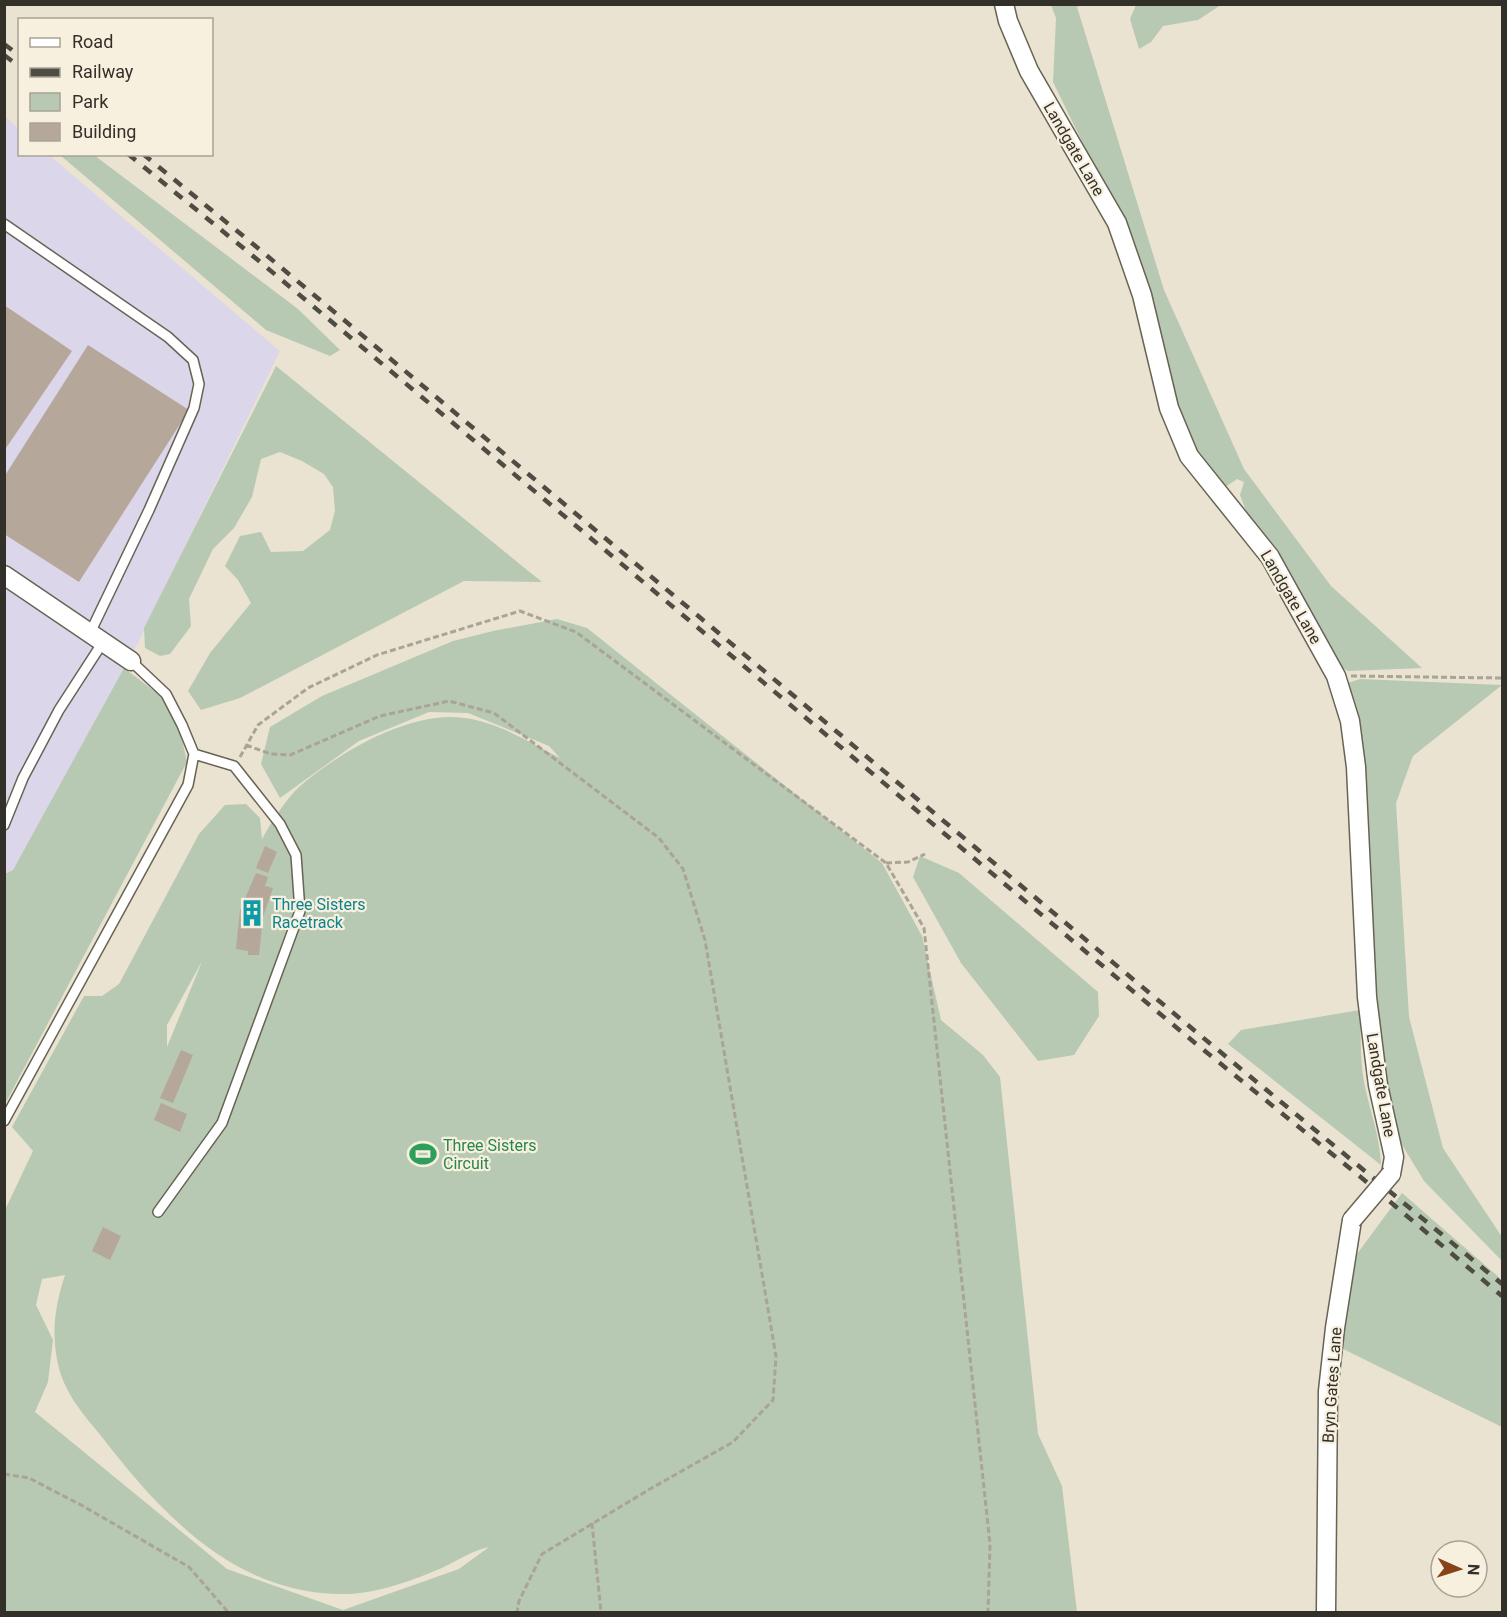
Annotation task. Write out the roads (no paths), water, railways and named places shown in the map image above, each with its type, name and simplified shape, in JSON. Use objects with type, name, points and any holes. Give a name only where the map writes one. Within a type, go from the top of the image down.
[{"type":"street","name":"Landgate Lane","points":[[1004,4],[1008,21],[1029,70],[1117,223],[1142,295],[1169,408],[1189,456],[1270,557],[1336,676],[1350,721],[1356,767],[1367,997],[1378,1085],[1394,1157],[1391,1174]]},
{"type":"street","points":[[4,575],[131,661]]},
{"type":"street","name":"Bryn Gates Lane","points":[[1326,1612],[1328,1391],[1335,1328],[1352,1220],[1391,1174]]},
{"type":"lane","points":[[4,224],[168,337],[193,360],[199,384],[194,408],[149,510],[97,638],[23,778],[4,825]]},
{"type":"lane","points":[[4,1121],[188,785],[194,754],[182,725],[166,693],[131,661]]},
{"type":"lane","points":[[158,1212],[222,1123],[300,911],[296,855],[280,824],[234,766],[194,754]]},
{"type":"railway","points":[[4,44],[18,54]]},
{"type":"railway","points":[[4,55],[18,66]]},
{"type":"railway","points":[[130,156],[1502,1296]]},
{"type":"railway","points":[[145,156],[1502,1284]]},
{"type":"place","name":"Three Sisters Racetrack","points":[[252,913]]},
{"type":"place","name":"Three Sisters Circuit","points":[[423,1154]]}]
